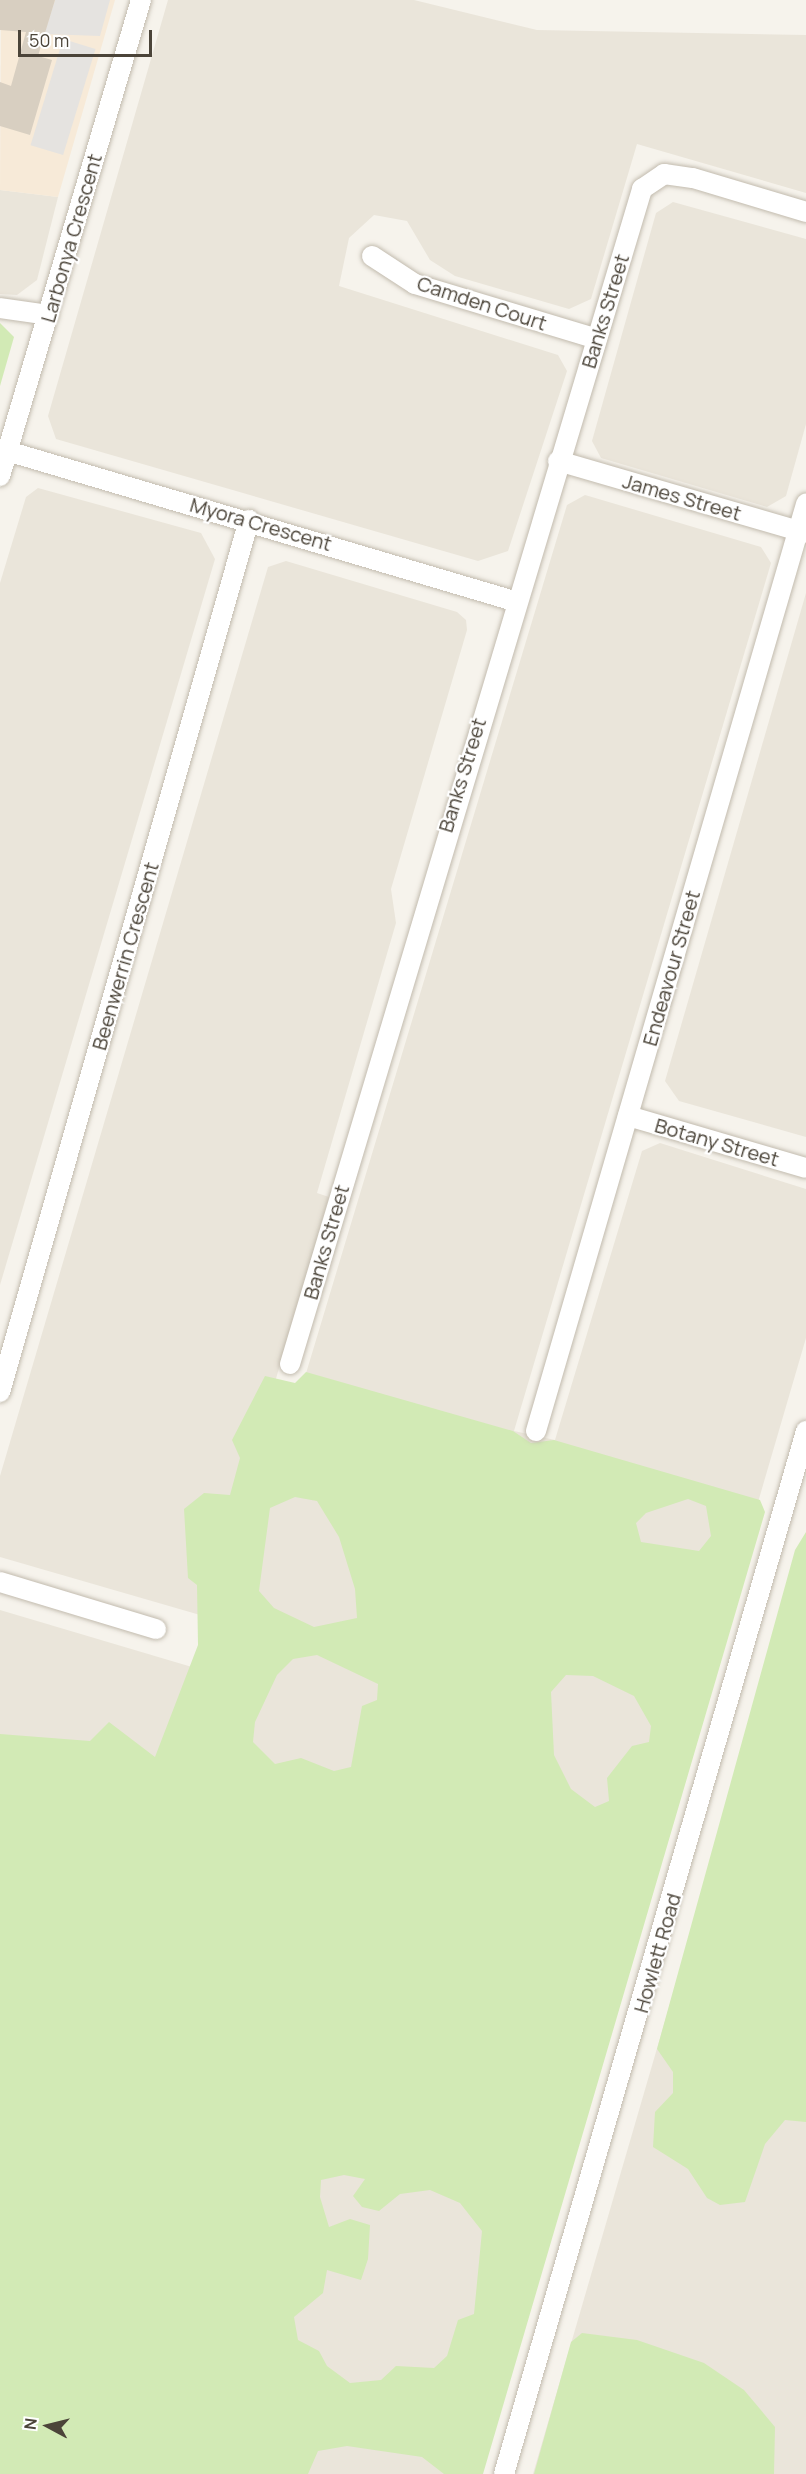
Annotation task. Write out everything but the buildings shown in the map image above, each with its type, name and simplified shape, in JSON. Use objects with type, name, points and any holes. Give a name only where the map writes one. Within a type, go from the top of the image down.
[{"type":"street","name":"Larbonya Crescent","points":[[0,476],[141,0]]},
{"type":"street","name":"Banks Street","points":[[290,1364],[514,601],[642,189],[664,174],[693,177],[806,212]]},
{"type":"street","name":"Camden Court","points":[[372,256],[414,284],[597,339]]},
{"type":"street","points":[[0,308],[49,315]]},
{"type":"street","name":"Myora Crescent","points":[[7,451],[249,520],[514,601]]},
{"type":"street","name":"James Street","points":[[558,461],[802,532]]},
{"type":"street","name":"Endeavour Street","points":[[536,1431],[802,532],[806,504]]},
{"type":"street","name":"Beenwerrin Crescent","points":[[0,1392],[249,520]]},
{"type":"street","name":"Botany Street","points":[[628,1116],[806,1168]]},
{"type":"street","name":"Howlett Road","points":[[504,2474],[806,1431]]},
{"type":"street","points":[[0,1582],[156,1629]]},
{"type":"shaded area","points":[[1,0],[115,0],[58,197],[0,190]]},
{"type":"shaded area","points":[[55,0],[110,0],[100,36],[44,34]]},
{"type":"shaded area","points":[[168,0],[414,0],[537,30],[806,35],[806,193],[637,144],[591,299],[569,309],[455,276],[430,260],[407,221],[374,215],[349,238],[339,286],[558,355],[567,371],[508,551],[478,561],[56,439],[48,416]]},
{"type":"shaded area","points":[[63,39],[96,49],[63,155],[31,145]]},
{"type":"shaded area","points":[[0,190],[58,197],[37,280],[17,295],[0,294]]},
{"type":"shaded area","points":[[673,202],[806,239],[806,424],[786,496],[767,507],[601,458],[592,441],[656,213]]},
{"type":"shaded area","points":[[38,488],[201,533],[215,559],[0,1285],[0,583],[26,497]]},
{"type":"shaded area","points":[[585,495],[761,547],[771,563],[514,1431],[555,1440],[642,1151],[660,1143],[806,1189],[806,1338],[474,2474],[0,2474],[0,1610],[202,1670],[207,1617],[0,1557],[0,1476],[268,567],[286,561],[457,612],[466,620],[467,630],[391,889],[396,923],[317,1193],[329,1197],[275,1382],[301,1390],[567,505]]},
{"type":"shaded area","points":[[806,593],[806,1137],[679,1101],[665,1081]]},
{"type":"shaded area","points":[[769,1664],[806,1675],[806,2474],[533,2474]]},
{"type":"green space","points":[[0,323],[14,337],[0,386]]},
{"type":"green space","points":[[306,1372],[513,1431],[531,1443],[554,1440],[760,1500],[765,1512],[483,2474],[444,2474],[422,2457],[347,2446],[318,2451],[308,2474],[0,2474],[0,1734],[90,1741],[109,1722],[155,1757],[198,1645],[197,1585],[188,1578],[184,1509],[204,1493],[230,1495],[240,1458],[232,1440],[265,1376],[295,1383]],"holes":[[[295,1497],[317,1501],[339,1537],[355,1589],[357,1618],[314,1627],[274,1608],[259,1591],[270,1508]],[[688,1499],[706,1506],[711,1536],[699,1551],[641,1542],[636,1523],[646,1513]],[[317,1655],[378,1684],[377,1700],[362,1706],[351,1767],[334,1771],[301,1758],[275,1764],[253,1742],[255,1722],[277,1675],[293,1659]],[[566,1675],[593,1676],[634,1696],[651,1726],[649,1742],[632,1746],[607,1778],[609,1801],[595,1807],[571,1789],[554,1755],[551,1692]],[[344,2175],[365,2179],[353,2196],[362,2207],[379,2211],[400,2194],[430,2190],[460,2203],[482,2231],[474,2314],[458,2320],[447,2356],[434,2368],[396,2366],[381,2380],[350,2383],[327,2366],[319,2351],[298,2340],[294,2317],[323,2293],[327,2270],[361,2280],[368,2259],[370,2225],[350,2219],[329,2227],[320,2197],[321,2180]]]},
{"type":"green space","points":[[806,1532],[806,2122],[785,2120],[765,2144],[745,2202],[720,2205],[707,2198],[688,2169],[653,2147],[655,2112],[673,2093],[673,2072],[657,2049],[795,1550]]},
{"type":"green space","points":[[582,2333],[637,2340],[704,2363],[744,2390],[775,2427],[774,2474],[534,2474],[571,2342]]}]
